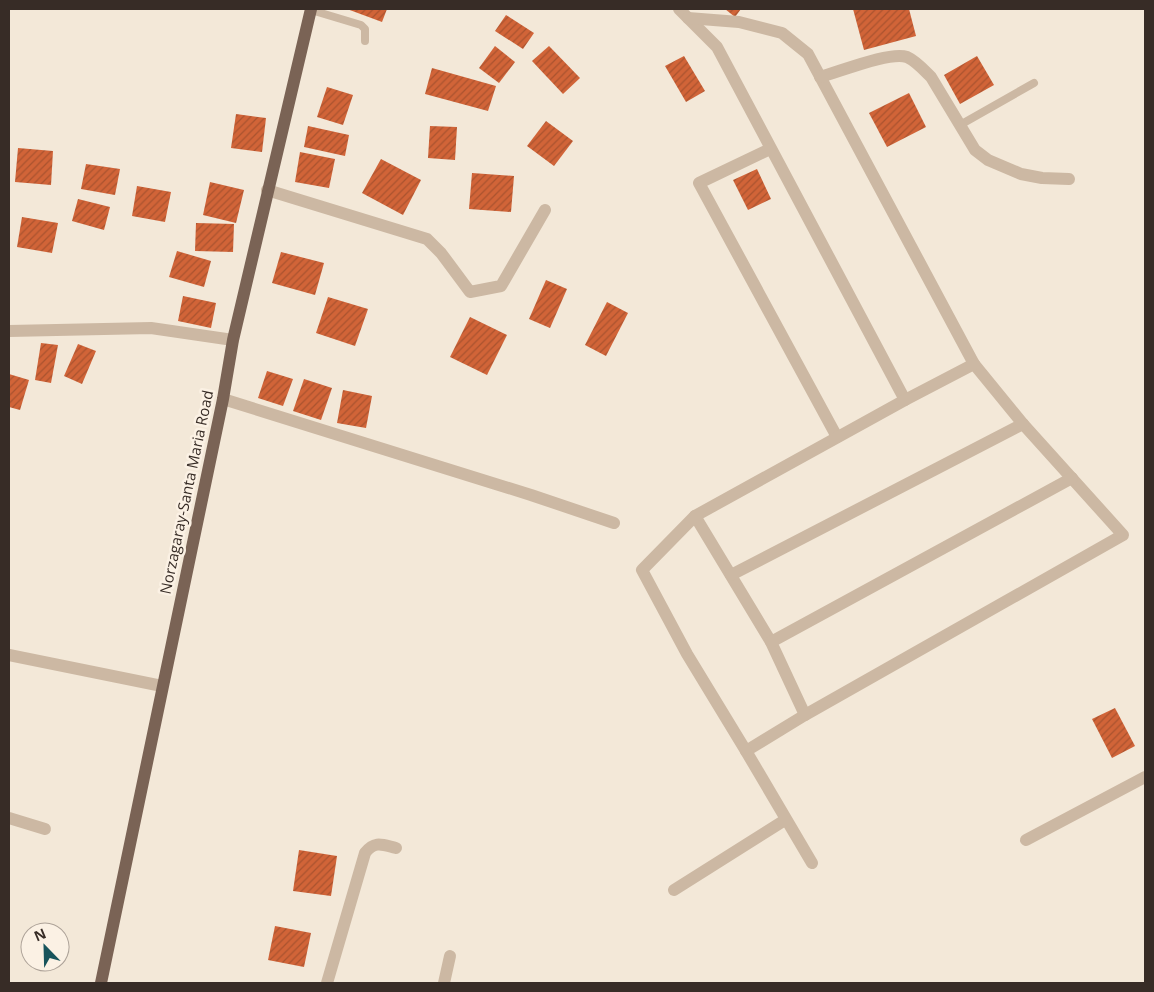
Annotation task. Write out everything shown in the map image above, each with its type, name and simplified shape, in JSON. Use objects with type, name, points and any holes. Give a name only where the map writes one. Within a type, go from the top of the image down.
[{"type":"main road","name":"Norzagaray-Santa Maria Road","points":[[101,983],[223,398],[232,340],[311,9]]},
{"type":"street","points":[[684,13],[739,22],[782,33],[808,54],[974,364],[1023,424],[1123,535],[805,715],[746,751]]},
{"type":"street","points":[[684,13],[717,47],[905,400]]},
{"type":"street","points":[[820,77],[894,55],[908,57],[922,67],[931,78],[974,150],[1001,167],[1021,174],[1042,178],[1069,179]]},
{"type":"street","points":[[770,149],[699,183],[836,437]]},
{"type":"street","points":[[267,190],[427,240],[442,253],[470,292],[501,286],[545,210]]},
{"type":"street","points":[[9,331],[150,328],[232,340]]},
{"type":"street","points":[[812,864],[687,654],[642,570],[695,516],[836,437],[974,364]]},
{"type":"street","points":[[223,398],[614,523]]},
{"type":"street","points":[[731,575],[1023,424]]},
{"type":"street","points":[[770,642],[1072,478]]},
{"type":"street","points":[[695,516],[770,642],[805,715]]},
{"type":"street","points":[[9,655],[162,686]]},
{"type":"street","points":[[1026,840],[1145,777]]},
{"type":"street","points":[[9,818],[45,829]]},
{"type":"street","points":[[674,890],[785,820]]},
{"type":"street","points":[[327,983],[366,853],[370,846],[377,844],[396,848]]},
{"type":"street","points":[[444,983],[450,956]]},
{"type":"lane","points":[[311,9],[361,25],[365,29],[365,41]]},
{"type":"lane","points":[[960,124],[1034,83]]},
{"type":"building","points":[[347,9],[387,9],[382,22]]},
{"type":"building","points":[[725,9],[741,9],[735,17]]},
{"type":"building","points":[[853,9],[909,9],[916,36],[864,50]]},
{"type":"building","points":[[506,15],[534,33],[523,49],[495,31]]},
{"type":"building","points":[[495,46],[515,62],[499,83],[479,68]]},
{"type":"building","points":[[549,46],[580,78],[563,94],[532,61]]},
{"type":"building","points":[[684,56],[705,91],[686,102],[665,66]]},
{"type":"building","points":[[977,56],[994,85],[960,104],[944,75]]},
{"type":"building","points":[[432,68],[496,86],[488,111],[425,94]]},
{"type":"building","points":[[327,87],[353,95],[343,125],[317,117]]},
{"type":"building","points":[[909,93],[926,127],[887,147],[869,113]]},
{"type":"building","points":[[236,114],[266,118],[262,152],[231,148]]},
{"type":"building","points":[[546,121],[573,141],[554,166],[527,146]]},
{"type":"building","points":[[308,126],[349,135],[345,156],[304,147]]},
{"type":"building","points":[[430,126],[457,127],[455,160],[428,158]]},
{"type":"building","points":[[18,148],[53,151],[51,185],[15,182]]},
{"type":"building","points":[[300,152],[335,159],[329,188],[295,182]]},
{"type":"building","points":[[381,159],[421,180],[403,215],[362,193]]},
{"type":"building","points":[[86,164],[120,169],[115,195],[81,189]]},
{"type":"building","points":[[757,169],[771,199],[748,210],[733,180]]},
{"type":"building","points":[[472,173],[514,176],[511,212],[469,209]]},
{"type":"building","points":[[210,182],[244,190],[236,223],[203,215]]},
{"type":"building","points":[[137,186],[171,192],[165,222],[132,216]]},
{"type":"building","points":[[78,199],[110,207],[104,230],[72,221]]},
{"type":"building","points":[[22,217],[58,223],[52,253],[17,247]]},
{"type":"building","points":[[196,223],[234,224],[233,252],[195,251]]},
{"type":"building","points":[[177,251],[211,261],[204,287],[169,277]]},
{"type":"building","points":[[281,252],[324,263],[315,295],[272,283]]},
{"type":"building","points":[[546,280],[567,289],[550,328],[529,319]]},
{"type":"building","points":[[183,296],[216,303],[211,328],[178,321]]},
{"type":"building","points":[[328,297],[368,309],[355,346],[316,333]]},
{"type":"building","points":[[607,302],[628,313],[606,356],[585,345]]},
{"type":"building","points":[[470,317],[507,335],[487,375],[450,357]]},
{"type":"building","points":[[41,343],[58,345],[51,383],[35,380]]},
{"type":"building","points":[[78,344],[96,351],[82,384],[64,376]]},
{"type":"building","points":[[267,371],[293,379],[283,406],[258,398]]},
{"type":"building","points":[[9,374],[29,380],[20,410],[9,407]]},
{"type":"building","points":[[304,379],[332,388],[321,420],[293,411]]},
{"type":"building","points":[[343,390],[372,396],[366,428],[337,423]]},
{"type":"building","points":[[1115,708],[1135,746],[1112,758],[1092,719]]},
{"type":"building","points":[[299,850],[337,856],[331,896],[293,891]]},
{"type":"building","points":[[275,926],[311,933],[304,967],[268,960]]}]
